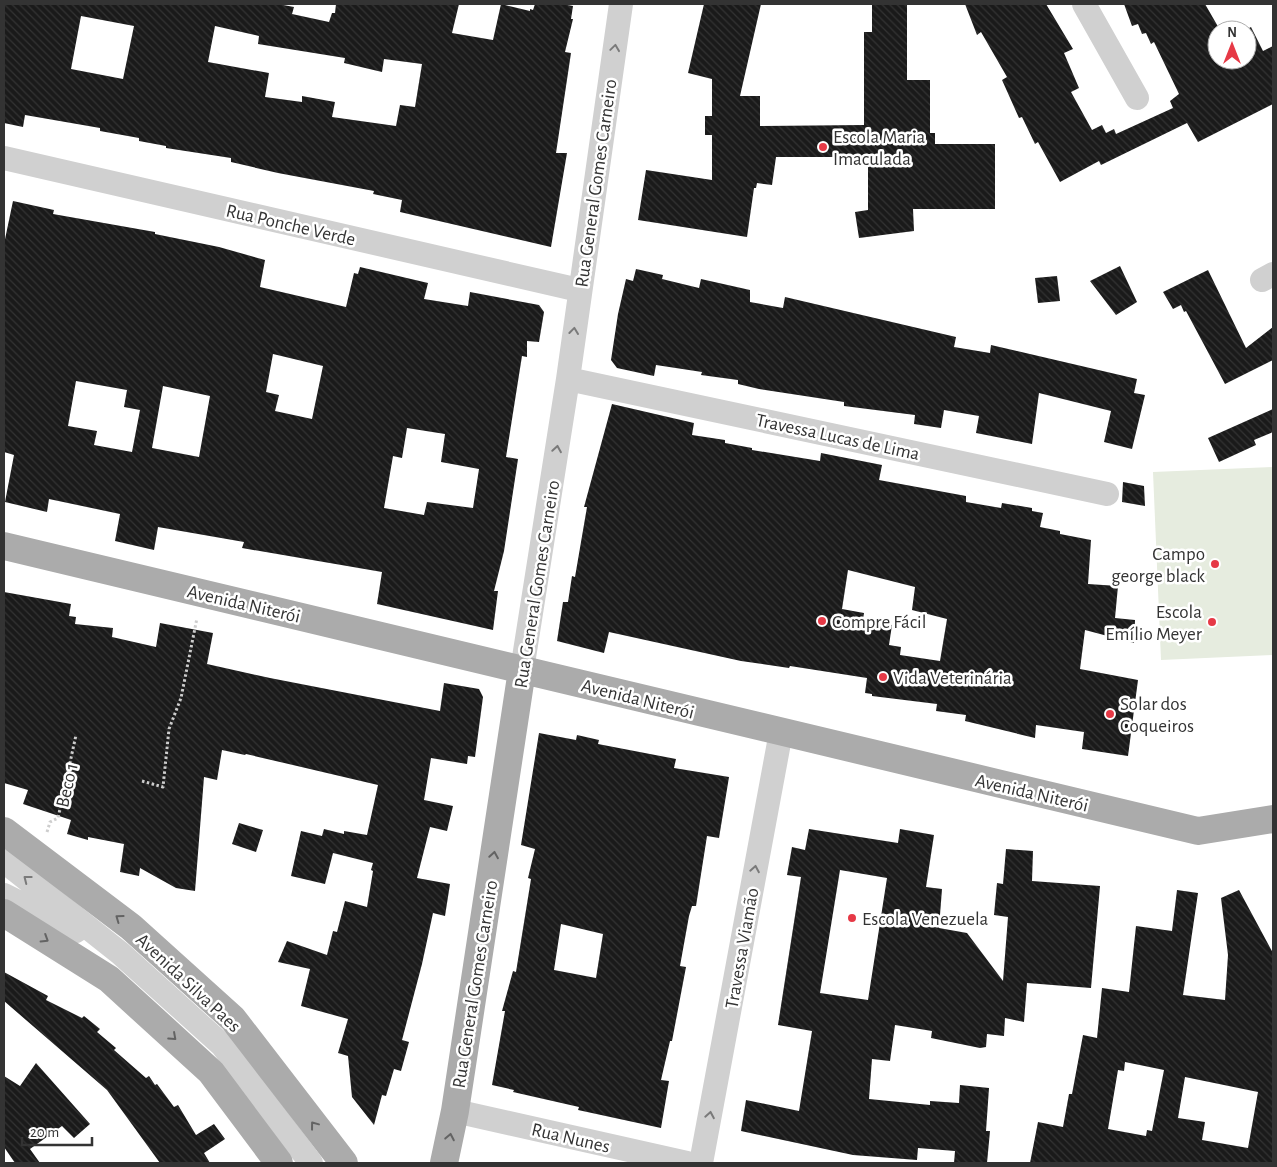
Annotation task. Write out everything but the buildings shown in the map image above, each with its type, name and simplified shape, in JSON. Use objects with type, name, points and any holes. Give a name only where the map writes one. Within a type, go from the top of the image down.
[{"type":"main road","name":"Avenida Niterói","points":[[4,546],[1198,831],[1273,819]]},
{"type":"main road","name":"Rua General Gomes Carneiro","points":[[444,1163],[455,1111],[522,670]]},
{"type":"main road","name":"Avenida Silva Paes","points":[[4,831],[131,927],[233,1019],[344,1163]]},
{"type":"main road","points":[[4,913],[109,979],[211,1072],[279,1163]]},
{"type":"street","name":"Rua General Gomes Carneiro","points":[[522,670],[568,379],[579,290],[622,4]]},
{"type":"street","points":[[1084,4],[1137,98]]},
{"type":"street","name":"Rua Ponche Verde","points":[[4,158],[579,290]]},
{"type":"street","name":"Travessa Lucas de Lima","points":[[568,379],[1107,494]]},
{"type":"street","name":"Travessa Viamão","points":[[701,1163],[781,732]]},
{"type":"street","points":[[4,861],[120,953],[222,1045],[311,1163]]},
{"type":"street","points":[[4,895],[120,953]]},
{"type":"street","name":"Rua Nunes","points":[[455,1111],[687,1163]]},
{"type":"path","points":[[142,781],[163,788],[168,729],[181,698],[203,593]]},
{"type":"path","name":"Beco 1","points":[[38,858],[50,822],[58,818],[76,735]]},
{"type":"shaded area","name":"Campo george black","points":[[1273,467],[1273,655],[1161,660],[1153,472]]},
{"type":"place","name":"Escola Maria Imaculada","points":[[823,147]]},
{"type":"place","name":"Campo george black","points":[[1215,564]]},
{"type":"place","name":"Compre Fácil","points":[[822,621]]},
{"type":"place","name":"Escola Emílio Meyer","points":[[1212,622]]},
{"type":"place","name":"Vida Veterinária","points":[[883,677]]},
{"type":"place","name":"Solar dos Coqueiros","points":[[1110,714]]},
{"type":"place","name":"Escola Venezuela","points":[[852,918]]}]
